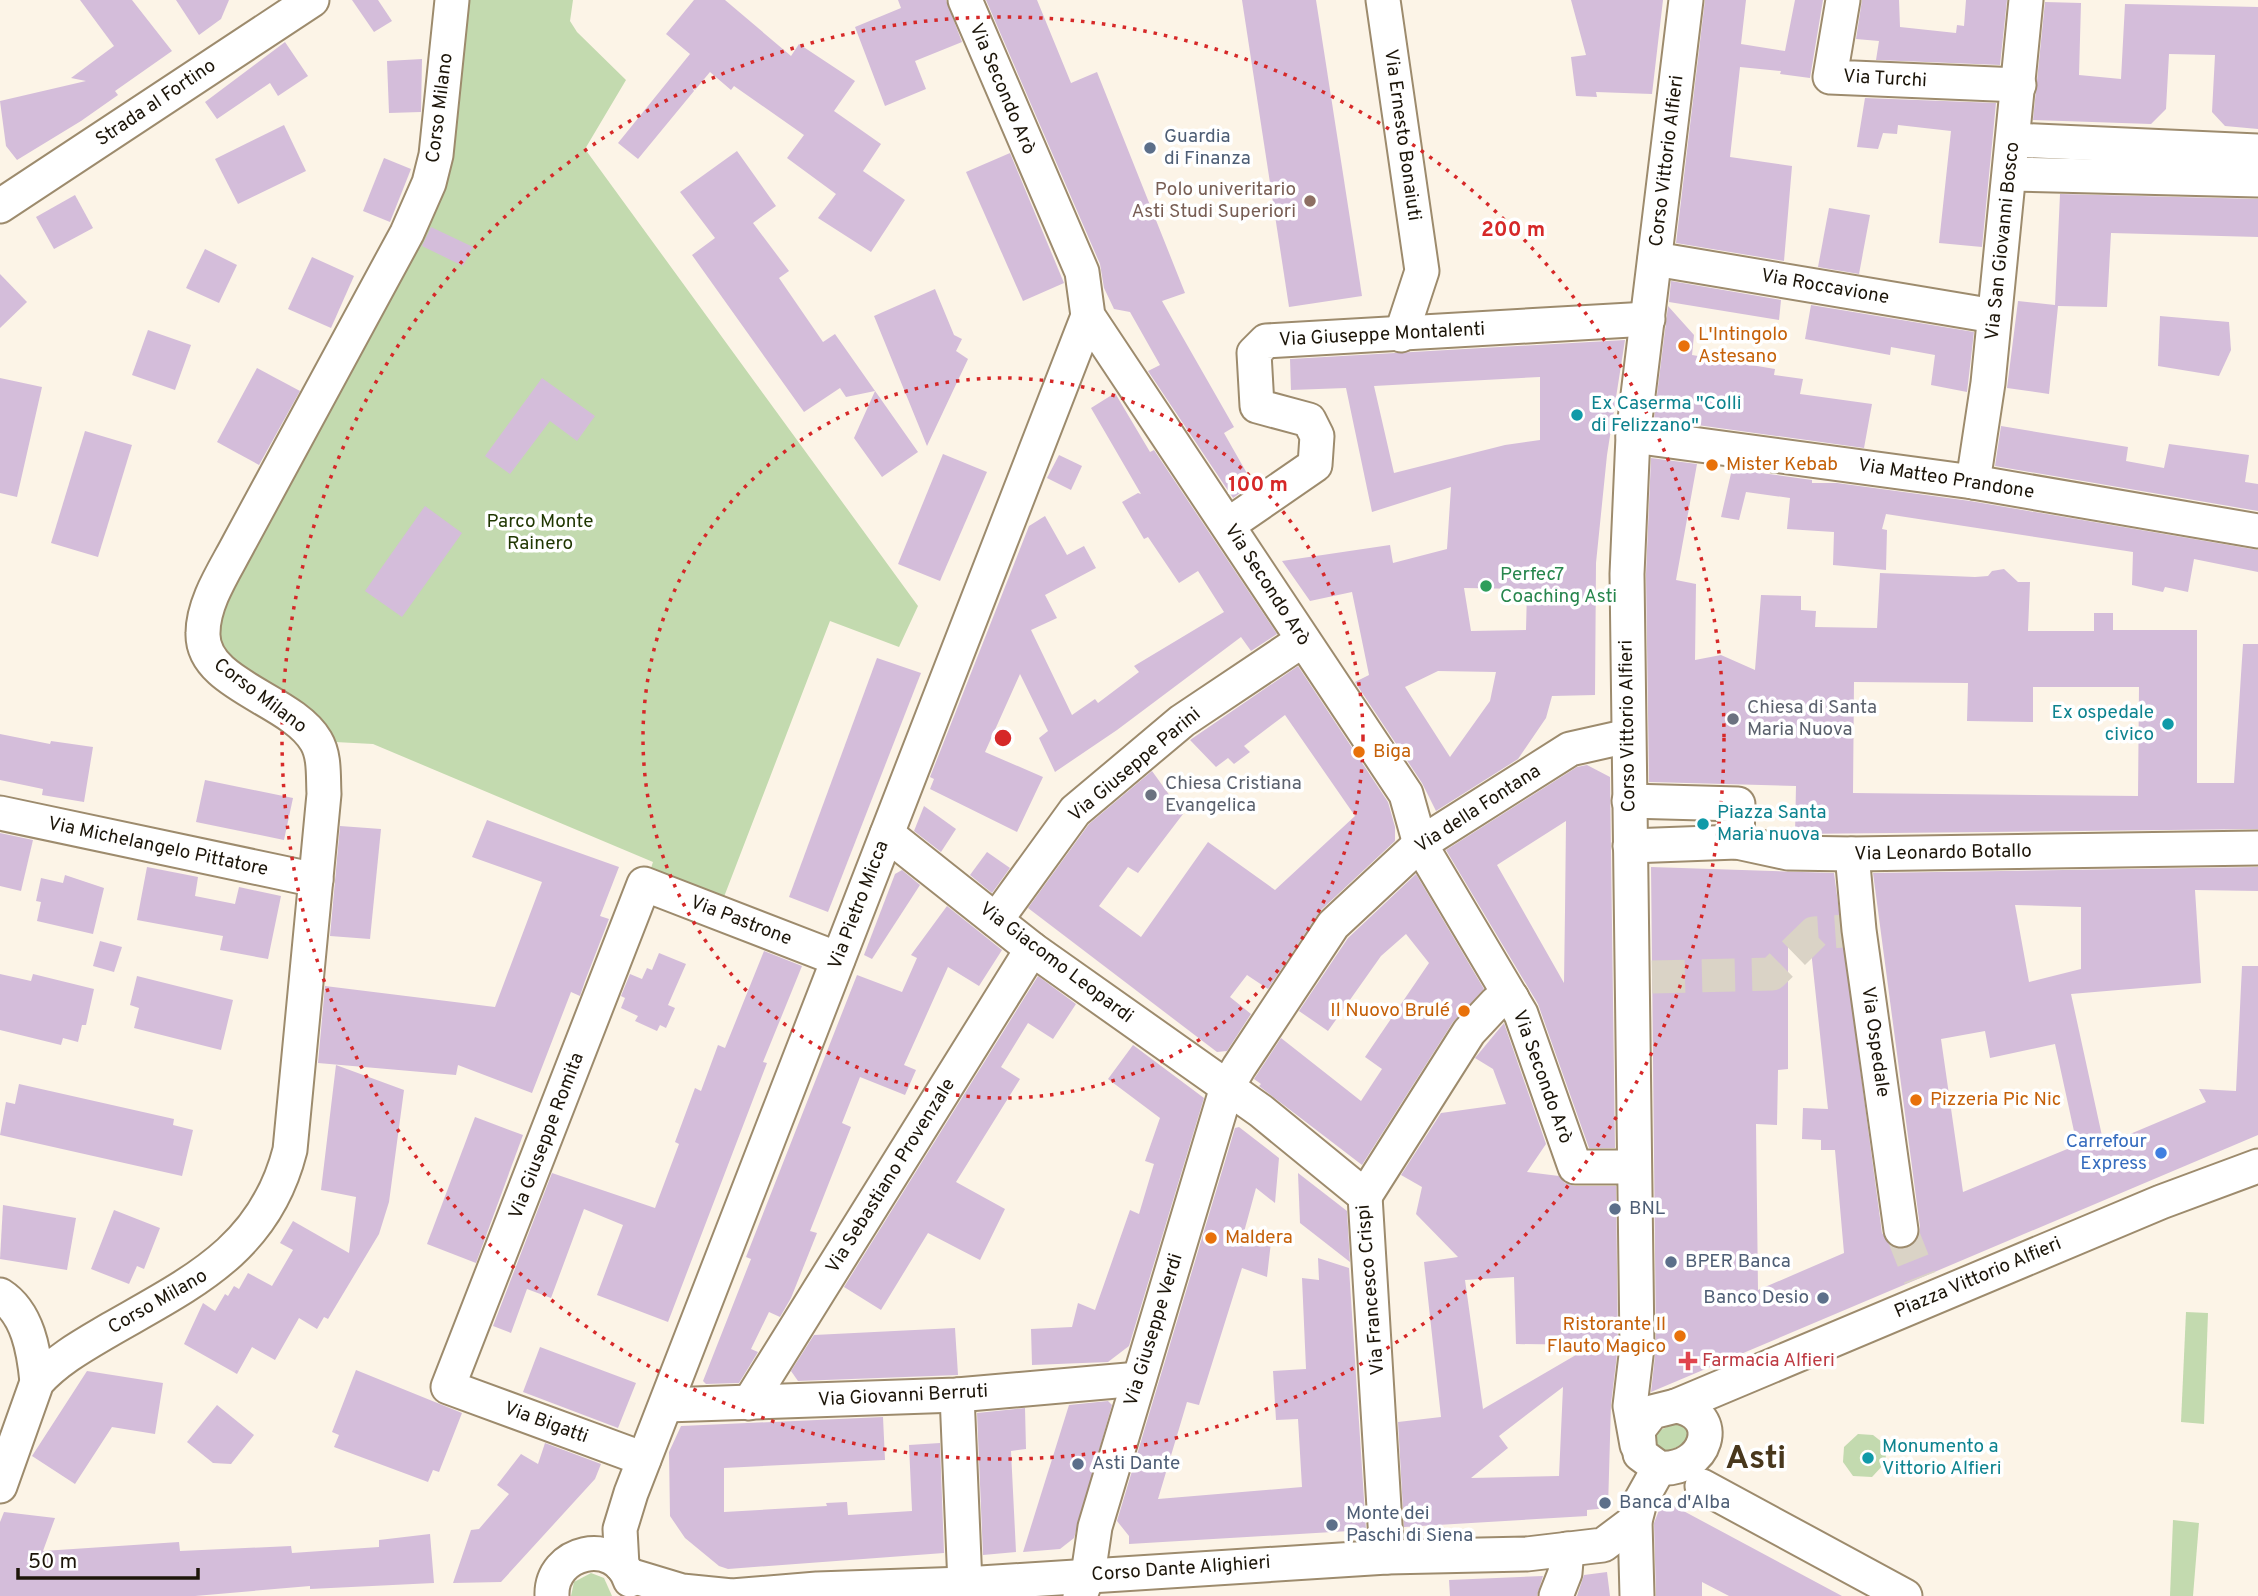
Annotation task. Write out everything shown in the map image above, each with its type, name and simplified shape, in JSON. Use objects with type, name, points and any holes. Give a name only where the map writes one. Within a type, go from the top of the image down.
[{"type":"street","name":"Strada al Fortino","points":[[0,206],[312,0]]},
{"type":"street","name":"Corso Milano","points":[[0,1486],[37,1382],[66,1356],[214,1269],[247,1235],[273,1199],[290,1150],[324,794],[322,759],[316,741],[291,716],[213,664],[204,645],[207,611],[239,543],[407,233],[429,183],[442,122],[452,0]]},
{"type":"street","name":"Via Secondo Arò","points":[[965,0],[1082,272],[1088,316],[1406,794],[1420,844],[1521,1014],[1575,1167],[1634,1167]]},
{"type":"street","name":"Via Ernesto Bonaiuti","points":[[1383,0],[1422,271],[1401,335]]},
{"type":"street","name":"Corso Vittorio Alfieri","points":[[1672,1458],[1630,1406],[1635,1371],[1634,1167],[1642,978],[1630,846],[1627,574],[1633,436],[1686,0]]},
{"type":"street","name":"Via Turchi","points":[[1843,0],[1830,77],[2019,85]]},
{"type":"street","name":"Via San Giovanni Bosco","points":[[1973,482],[2014,140],[2026,0]]},
{"type":"street","points":[[2014,140],[2053,158],[2258,180]]},
{"type":"street","points":[[2010,174],[2053,158],[2258,151]]},
{"type":"street","name":"Via Roccavione","points":[[1655,259],[1994,316]]},
{"type":"street","name":"Via Pietro Micca","points":[[628,1579],[621,1529],[631,1493],[1088,316]]},
{"type":"street","name":"Via Giuseppe Montalenti","points":[[1228,525],[1315,465],[1317,436],[1309,420],[1257,405],[1254,353],[1266,341],[1648,319]]},
{"type":"street","name":"Via Matteo Prandone","points":[[1633,436],[1973,482],[2258,531]]},
{"type":"street","name":"Via Giuseppe Parini","points":[[996,920],[1075,811],[1182,721],[1303,640]]},
{"type":"street","name":"Via della Fontana","points":[[1227,1087],[1333,925],[1420,844],[1570,749],[1628,736]]},
{"type":"street","points":[[1629,801],[1738,804],[1737,842]]},
{"type":"street","name":"Via Michelangelo Pittatore","points":[[0,813],[316,880]]},
{"type":"street","name":"Via Giacomo Leopardi","points":[[887,834],[1032,949],[1227,1087]]},
{"type":"street","name":"Via Leonardo Botallo","points":[[1630,846],[1737,842],[1788,853],[1852,854],[2258,848]]},
{"type":"street","name":"Via Ospedale","points":[[1852,854],[1852,931],[1901,1230]]},
{"type":"street","name":"Via Pastrone","points":[[644,884],[838,959]]},
{"type":"street","name":"Via Giuseppe Romita","points":[[448,1387],[644,884]]},
{"type":"street","name":"Via Sebastiano Provenzale","points":[[749,1403],[1032,949]]},
{"type":"street","points":[[1365,1196],[1469,1032],[1496,1003],[1512,998]]},
{"type":"street","name":"Via Francesco Crispi","points":[[1227,1087],[1365,1196],[1387,1557]]},
{"type":"street","name":"Via Giuseppe Verdi","points":[[1084,1586],[1095,1527],[1227,1087]]},
{"type":"street","name":"Piazza Vittorio Alfieri","points":[[1667,1408],[1740,1379],[1922,1289],[2258,1166]]},
{"type":"street","name":"Piazza Vittorio Alfieri","points":[[2216,1181],[2258,1185]]},
{"type":"street","points":[[0,1295],[17,1310],[23,1323],[32,1345],[37,1382]]},
{"type":"street","name":"Corso Vittorio Alfieri","points":[[1635,1371],[1643,1393],[1667,1408],[1692,1411],[1672,1458],[1627,1472],[1623,1503],[1635,1521],[1637,1596]]},
{"type":"street","name":"Via Giovanni Berruti","points":[[666,1405],[957,1395],[1139,1379]]},
{"type":"street","name":"Piazza Vittorio Alfieri","points":[[1672,1458],[1740,1379]]},
{"type":"street","name":"Via Bigatti","points":[[448,1387],[644,1459]]},
{"type":"street","points":[[957,1395],[965,1584]]},
{"type":"street","points":[[1667,1408],[1641,1423],[1672,1458],[1852,1583],[1905,1596]]},
{"type":"street","name":"Via Pietro Micca","points":[[561,1574],[601,1538],[631,1493]]},
{"type":"street","name":"Corso Dante Alighieri","points":[[561,1574],[597,1553],[612,1558],[628,1579],[682,1591],[722,1596],[817,1588],[965,1584],[1084,1586],[1387,1557],[1527,1554],[1603,1545],[1635,1521]]},
{"type":"street","points":[[1556,1596],[1565,1573],[1567,1549]]},
{"type":"street","points":[[527,1596],[561,1574]]},
{"type":"green space","name":"Parco Monte Rainero","points":[[469,0],[573,0],[570,21],[577,32],[626,80],[585,149],[918,606],[899,647],[830,621],[722,902],[650,871],[653,862],[373,744],[316,741],[203,645],[407,233],[442,122]]},
{"type":"green space","points":[[2186,1312],[2208,1313],[2204,1424],[2181,1422]]},
{"type":"green space","points":[[1676,1423],[1686,1427],[1689,1434],[1684,1444],[1665,1452],[1655,1446],[1656,1432]]},
{"type":"green space","points":[[1858,1434],[1873,1435],[1887,1446],[1885,1463],[1872,1477],[1853,1476],[1843,1462],[1844,1447]]},
{"type":"green space","points":[[2173,1520],[2199,1523],[2193,1596],[2170,1596]]},
{"type":"green space","points":[[591,1573],[604,1578],[612,1596],[571,1596],[574,1582]]},
{"type":"building","points":[[80,0],[132,0],[172,51],[115,91],[118,95],[17,160],[6,146],[0,101],[86,81],[71,78],[114,46]]},
{"type":"building","points":[[176,0],[229,0],[221,19],[199,35]]},
{"type":"building","points":[[352,0],[378,0],[392,21],[374,32]]},
{"type":"building","points":[[694,0],[725,0],[791,56],[799,44],[855,81],[834,111],[881,144],[863,171],[905,200],[871,252],[818,218],[836,194],[787,158],[804,135],[734,86],[731,90],[710,72],[695,90],[692,87],[694,91],[638,159],[618,143],[690,54],[666,34]]},
{"type":"building","points":[[898,0],[946,0],[962,42],[915,61],[926,89],[885,106],[855,27],[901,8]]},
{"type":"building","points":[[986,0],[1037,0],[1071,83],[1097,72],[1185,293],[1162,301],[1234,427],[1224,433],[1253,484],[1233,498],[1148,371],[1160,365],[1130,312],[1114,309],[1104,288],[1100,264]]},
{"type":"building","name":"Polo univeritario Asti Studi Superiori","points":[[1242,0],[1316,0],[1362,296],[1289,307]]},
{"type":"building","points":[[1571,0],[1663,0],[1652,94],[1596,92],[1597,97],[1576,96],[1571,57],[1586,55]]},
{"type":"building","points":[[1705,0],[1746,0],[1741,44],[1785,51],[1795,0],[1823,0],[1810,78],[1780,74],[1781,71],[1740,67],[1730,157],[1792,166],[1784,261],[1676,243]]},
{"type":"building","points":[[1862,0],[1899,0],[1900,27],[1956,33],[1957,25],[1964,26],[1966,0],[2007,0],[2000,65],[1876,60],[1879,41],[1856,39]]},
{"type":"building","points":[[2045,2],[2081,3],[2079,75],[2121,79],[2125,4],[2258,7],[2258,129],[2225,126],[2212,112],[2215,55],[2169,54],[2166,109],[2151,124],[2033,120]]},
{"type":"building","points":[[285,42],[308,76],[278,96],[270,83],[217,119],[205,102]]},
{"type":"building","points":[[422,59],[421,112],[389,113],[387,61]]},
{"type":"building","points":[[1865,98],[1996,103],[1982,247],[1939,243],[1951,131],[1898,125],[1897,134],[1883,133],[1878,149],[1857,147]]},
{"type":"building","points":[[284,125],[306,171],[238,204],[215,159]]},
{"type":"building","points":[[737,151],[776,206],[753,223],[789,271],[779,278],[823,342],[835,334],[918,452],[882,477],[854,438],[875,391],[846,397],[840,388],[804,412],[692,255],[715,238],[680,192]]},
{"type":"building","points":[[1010,153],[1064,283],[1023,301],[966,172]]},
{"type":"building","points":[[384,158],[411,169],[390,222],[363,211]]},
{"type":"building","points":[[2060,194],[2258,199],[2258,237],[2111,233],[2107,307],[2058,306],[2049,394],[2007,388],[2018,301],[2055,305]]},
{"type":"building","points":[[75,195],[93,228],[54,249],[36,217]]},
{"type":"building","points":[[1829,208],[1870,215],[1859,274],[1818,267]]},
{"type":"building","points":[[431,227],[473,247],[463,266],[422,246]]},
{"type":"building","points":[[205,249],[237,265],[219,303],[186,288]]},
{"type":"building","points":[[312,257],[354,276],[331,328],[288,309]]},
{"type":"building","points":[[0,274],[27,302],[0,328]]},
{"type":"building","points":[[1671,281],[1781,300],[1779,320],[1669,302]]},
{"type":"building","points":[[935,289],[954,335],[962,339],[956,351],[968,359],[927,446],[874,316]]},
{"type":"building","points":[[1811,305],[1974,332],[1967,392],[1931,385],[1935,355],[1891,347],[1890,355],[1805,339]]},
{"type":"building","points":[[1668,306],[1694,335],[1692,355],[1775,369],[1774,375],[1803,379],[1800,394],[1872,404],[1864,448],[1654,419]]},
{"type":"building","points":[[2160,316],[2229,322],[2231,350],[2219,376],[2158,366]]},
{"type":"building","points":[[148,330],[191,345],[175,390],[132,375]]},
{"type":"building","points":[[1625,340],[1607,455],[1596,563],[1595,695],[1552,696],[1546,718],[1518,759],[1436,811],[1422,783],[1355,682],[1369,675],[1352,592],[1310,601],[1282,561],[1390,545],[1393,563],[1447,549],[1451,487],[1372,512],[1346,388],[1291,390],[1290,359]],"holes":[[[1540,377],[1540,440],[1505,445],[1394,473],[1374,386]],[[1464,588],[1527,589],[1526,630],[1471,631]],[[1438,671],[1496,672],[1490,701],[1450,757],[1405,687]]]},
{"type":"building","points":[[257,368],[300,391],[259,465],[217,442]]},
{"type":"building","points":[[0,378],[42,387],[17,497],[0,493]]},
{"type":"building","points":[[542,378],[595,416],[577,441],[550,421],[510,474],[485,456]]},
{"type":"building","points":[[1115,393],[1150,452],[1154,450],[1277,634],[1251,651],[1241,637],[1117,730],[1055,772],[1039,738],[1048,731],[1020,674],[985,752],[1043,777],[1017,832],[930,789],[934,779],[930,777],[1029,526],[1045,516],[1067,555],[1084,546],[1096,568],[1045,595],[1057,618],[1031,630],[1072,715],[1095,699],[1098,703],[1139,672],[1134,666],[1224,612],[1198,571],[1179,583],[1148,537],[1144,539],[1122,502],[1141,494],[1091,408]]},
{"type":"building","points":[[2001,426],[2128,447],[2126,461],[2164,468],[2169,444],[2249,455],[2245,482],[2258,484],[2258,511],[1995,466]]},
{"type":"building","points":[[85,431],[132,445],[98,557],[51,543]]},
{"type":"building","points":[[943,454],[987,472],[940,581],[898,564]]},
{"type":"building","points":[[1059,455],[1082,466],[1071,490],[1047,478]]},
{"type":"building","points":[[1651,458],[1697,464],[1676,580],[1696,584],[1695,660],[1721,655],[1755,670],[1761,595],[1801,596],[1801,610],[1816,611],[1815,627],[1877,628],[1880,573],[1975,577],[1988,576],[1992,571],[2004,569],[2018,582],[2030,582],[2028,631],[2094,631],[2094,613],[2113,613],[2113,630],[2197,630],[2197,783],[2234,783],[2243,644],[2258,644],[2258,829],[1795,834],[1796,786],[1649,782],[1646,574]],"holes":[[[1854,682],[1968,683],[1967,721],[2033,722],[2033,687],[2139,687],[2138,796],[1853,793]]]},
{"type":"building","points":[[1732,469],[1812,480],[1812,483],[1837,483],[1970,501],[2258,550],[2258,572],[2194,559],[2188,592],[2165,587],[2163,592],[2132,585],[2133,552],[1886,514],[1882,529],[1887,530],[1886,570],[1833,565],[1834,532],[1787,529],[1790,498],[1746,492],[1739,520],[1721,517]]},
{"type":"building","points":[[425,506],[462,533],[402,617],[365,591]]},
{"type":"building","points":[[877,658],[921,673],[828,912],[789,897]]},
{"type":"building","points":[[1298,666],[1388,802],[1395,827],[1395,841],[1320,911],[1268,989],[1247,975],[1230,997],[1251,1014],[1227,1051],[1217,1052],[1028,908],[1089,824],[1152,771],[1183,814],[1138,873],[1128,867],[1099,906],[1141,937],[1208,842],[1275,890],[1355,816],[1285,715],[1244,746],[1250,752],[1234,764],[1228,758],[1216,767],[1190,740]]},
{"type":"building","points":[[0,734],[50,744],[51,741],[93,747],[84,802],[42,795],[43,789],[0,780]]},
{"type":"building","points":[[1587,765],[1610,777],[1615,1148],[1589,1148],[1538,1004],[1446,850],[1577,767]],"holes":[[[1566,821],[1564,983],[1497,865]]]},
{"type":"building","points":[[205,780],[293,798],[284,840],[196,822]]},
{"type":"building","points":[[924,806],[956,829],[941,852],[914,831]]},
{"type":"building","points":[[487,820],[619,867],[600,916],[609,919],[580,996],[571,992],[532,1093],[458,1065],[456,1075],[318,1063],[325,986],[495,1007],[542,882],[472,857]]},
{"type":"building","points":[[340,826],[381,829],[370,939],[330,936]]},
{"type":"building","points":[[0,833],[33,840],[21,891],[0,886]]},
{"type":"building","points":[[987,852],[1010,868],[992,893],[970,875]]},
{"type":"building","points":[[147,867],[198,877],[195,896],[235,904],[239,887],[281,896],[268,959],[220,950],[223,936],[137,920]]},
{"type":"building","points":[[1651,867],[1834,873],[1882,1233],[1893,1248],[1903,1249],[1912,1246],[1919,1238],[1920,1227],[1873,873],[2258,867],[2258,891],[2195,890],[2201,983],[2071,994],[2104,1145],[2206,1102],[2199,1089],[2236,1091],[2242,966],[2258,966],[2258,1135],[1651,1392],[1656,1347]],"holes":[[[2015,905],[2081,907],[2081,969],[2029,982]],[[1810,941],[1828,1109],[1803,1108],[1802,1139],[1821,1140],[1821,1150],[1835,1150],[1844,1253],[1758,1290],[1756,1124],[1777,1125],[1778,1070],[1788,1069],[1788,942]],[[1985,1031],[1990,1058],[2055,1044],[2077,1145],[1963,1192],[1941,1039]]]},
{"type":"building","points":[[902,870],[920,885],[872,959],[864,955],[895,874]]},
{"type":"building","points":[[1416,874],[1484,989],[1453,1022],[1362,1165],[1259,1086],[1261,1084],[1254,1079],[1281,1038],[1361,1101],[1382,1069],[1365,1057],[1429,963],[1406,934],[1381,956],[1328,1031],[1299,1011],[1348,938]]},
{"type":"building","points":[[65,875],[104,888],[93,934],[37,921],[41,902],[36,901],[41,878],[63,883]]},
{"type":"building","points":[[947,906],[1002,950],[979,986],[948,967],[904,1065],[916,1070],[905,1095],[860,1077],[842,1123],[851,1127],[810,1231],[817,1233],[791,1298],[780,1317],[769,1312],[751,1349],[758,1352],[739,1383],[706,1384],[703,1381],[751,1259],[746,1257],[857,975],[902,992],[917,958],[911,955]]},
{"type":"building","points":[[100,941],[122,947],[114,972],[93,966]]},
{"type":"building","points":[[764,951],[802,966],[763,1062],[767,1063],[668,1322],[597,1295],[623,1225],[584,1209],[551,1298],[527,1289],[511,1333],[493,1326],[552,1173],[655,1208],[679,1144],[675,1142],[695,1088],[701,1091],[718,1045],[725,1048]]},
{"type":"building","points":[[659,953],[686,964],[668,1005],[675,1008],[666,1028],[660,1025],[657,1031],[635,1021],[638,1016],[621,1008],[625,998],[621,996],[630,974],[642,979],[647,968],[652,970]]},
{"type":"building","points":[[0,974],[31,981],[33,974],[94,989],[86,1025],[82,1025],[78,1042],[63,1038],[61,1045],[0,1030]]},
{"type":"building","points":[[137,976],[233,1000],[221,1050],[134,1028],[139,1008],[130,1005]]},
{"type":"building","points":[[1038,976],[1076,1004],[1053,1039],[1028,1023],[1001,1067],[1020,1079],[956,1182],[1005,1209],[980,1260],[928,1233],[881,1310],[844,1287]]},
{"type":"building","points":[[1504,1023],[1546,1144],[1527,1172],[1559,1176],[1565,1183],[1574,1186],[1616,1186],[1618,1346],[1611,1404],[1608,1508],[1587,1510],[1587,1516],[1404,1527],[1398,1422],[1441,1417],[1424,1262],[1458,1257],[1416,1214],[1422,1187],[1401,1175],[1441,1113],[1506,1104],[1493,1069],[1475,1058]],"holes":[[[1514,1277],[1516,1344],[1593,1345],[1483,1409],[1465,1280]],[[1563,1387],[1559,1476],[1471,1478],[1508,1448],[1499,1436]]]},
{"type":"building","points":[[1133,1045],[1204,1098],[1129,1346],[1108,1362],[1032,1365],[1031,1329],[1072,1327],[1078,1303],[1095,1310],[1130,1210],[1139,1214],[1154,1164],[1145,1161],[1160,1118],[1108,1079]]},
{"type":"building","points":[[336,1065],[404,1090],[389,1202],[379,1234],[328,1319],[324,1317],[317,1329],[299,1318],[275,1360],[252,1347],[237,1374],[184,1344],[203,1303],[215,1311],[225,1294],[228,1296],[234,1286],[239,1289],[248,1273],[272,1286],[293,1250],[280,1243],[293,1221],[349,1253],[356,1197],[321,1190]]},
{"type":"building","points":[[19,1084],[174,1119],[173,1125],[193,1130],[182,1176],[0,1135],[6,1102],[15,1104]]},
{"type":"building","points":[[475,1117],[523,1135],[476,1263],[427,1244]]},
{"type":"building","points":[[1239,1127],[1279,1158],[1275,1203],[1256,1188],[1244,1232],[1271,1242],[1267,1277],[1242,1268],[1199,1405],[1187,1402],[1158,1499],[1302,1487],[1298,1419],[1276,1420],[1273,1371],[1306,1369],[1302,1278],[1319,1280],[1318,1258],[1349,1268],[1366,1530],[1129,1544],[1129,1536],[1117,1521],[1235,1128]]},
{"type":"building","points":[[1298,1173],[1347,1211],[1350,1262],[1300,1223]]},
{"type":"building","points":[[3,1205],[76,1218],[67,1270],[0,1259]]},
{"type":"building","points":[[114,1210],[160,1228],[144,1269],[137,1266],[129,1284],[91,1269]]},
{"type":"building","points":[[955,1328],[958,1375],[798,1381],[791,1371],[814,1335]]},
{"type":"building","points":[[540,1347],[636,1383],[618,1428],[523,1392]]},
{"type":"building","points":[[356,1370],[462,1413],[439,1472],[433,1470],[428,1482],[334,1447],[339,1435],[332,1432]]},
{"type":"building","points":[[87,1371],[163,1383],[155,1434],[112,1427],[75,1484],[32,1456]]},
{"type":"building","points":[[1108,1401],[1112,1405],[1074,1538],[1060,1549],[1023,1552],[1069,1405]]},
{"type":"building","points":[[217,1405],[254,1435],[231,1464],[213,1463],[187,1442]]},
{"type":"building","points":[[1025,1408],[1026,1449],[1011,1451],[1016,1552],[983,1555],[977,1413]]},
{"type":"building","points":[[883,1417],[885,1460],[724,1468],[724,1512],[827,1506],[826,1503],[847,1502],[848,1515],[912,1511],[909,1445],[940,1443],[944,1553],[728,1569],[719,1566],[685,1538],[670,1516],[669,1452],[681,1426]]},
{"type":"building","points":[[545,1443],[601,1464],[595,1479],[501,1582],[453,1583],[471,1530],[479,1529],[509,1494],[497,1485],[521,1454],[538,1464]]},
{"type":"building","points":[[1663,1500],[1842,1596],[1729,1596],[1702,1582],[1702,1596],[1656,1596],[1654,1523]]},
{"type":"building","points":[[4,1512],[55,1518],[43,1551],[179,1542],[180,1551],[291,1546],[292,1553],[379,1547],[379,1540],[430,1534],[434,1583],[310,1589],[310,1586],[195,1596],[0,1596],[0,1522]]},
{"type":"building","points":[[1607,1572],[1610,1596],[1577,1596],[1584,1575]]},
{"type":"building","points":[[1543,1576],[1537,1596],[1450,1596],[1449,1580]]},
{"type":"tunnel","points":[[1652,977],[1772,974],[1814,933],[1845,931]]},
{"type":"tunnel","points":[[1901,1230],[1920,1278]]},
{"type":"place","name":"Guardia di Finanza","points":[[1150,148]]},
{"type":"place","name":"Polo univeritario Asti Studi Superiori","points":[[1310,201]]},
{"type":"place","name":"L'Intingolo Astesano","points":[[1684,346]]},
{"type":"place","name":"Ex Caserma \"Colli di Felizzano\"","points":[[1577,415]]},
{"type":"place","name":"Mister Kebab","points":[[1712,465]]},
{"type":"place","name":"Perfec7 Coaching Asti","points":[[1486,586]]},
{"type":"place","name":"Chiesa di Santa Maria Nuova","points":[[1733,719]]},
{"type":"place","name":"Ex ospedale civico","points":[[2168,724]]},
{"type":"place","name":"Biga","points":[[1359,752]]},
{"type":"place","name":"Chiesa Cristiana Evangelica","points":[[1151,795]]},
{"type":"place","name":"Piazza Santa Maria nuova","points":[[1703,824]]},
{"type":"place","name":"Il Nuovo Brulé","points":[[1464,1011]]},
{"type":"place","name":"Pizzeria Pic Nic","points":[[1916,1100]]},
{"type":"place","name":"Carrefour Express","points":[[2161,1153]]},
{"type":"place","name":"BNL","points":[[1615,1209]]},
{"type":"place","name":"Maldera","points":[[1211,1238]]},
{"type":"place","name":"BPER Banca","points":[[1671,1262]]},
{"type":"place","name":"Banco Desio","points":[[1823,1298]]},
{"type":"place","name":"Ristorante Il Flauto Magico","points":[[1680,1336]]},
{"type":"place","name":"Farmacia Alfieri","points":[[1688,1361]]},
{"type":"place","name":"Monumento a Vittorio Alfieri","points":[[1868,1458]]},
{"type":"place","name":"Asti Dante","points":[[1078,1464]]},
{"type":"place","name":"Banca d'Alba","points":[[1605,1503]]},
{"type":"place","name":"Monte dei Paschi di Siena","points":[[1332,1525]]},
{"type":"district","name":"Asti","points":[[1756,1460]]}]
